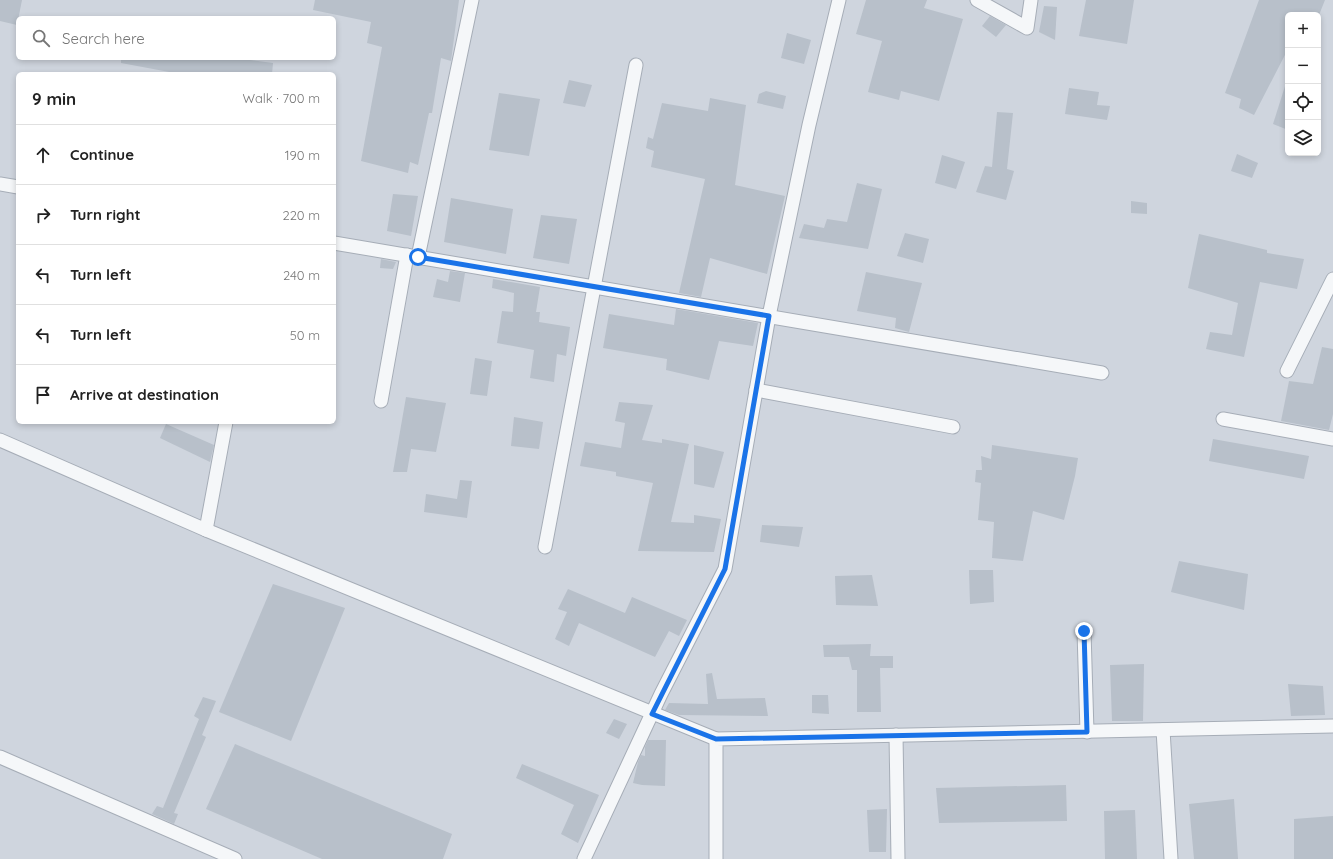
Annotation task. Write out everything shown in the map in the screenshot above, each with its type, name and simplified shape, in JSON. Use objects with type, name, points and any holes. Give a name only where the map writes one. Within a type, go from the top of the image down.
[{"type":"street","points":[[381,401],[412,256],[472,0]]},
{"type":"street","points":[[584,859],[652,714],[725,569],[769,316],[809,125],[839,0]]},
{"type":"street","points":[[977,0],[1027,28],[1031,0]]},
{"type":"street","points":[[545,547],[636,65]]},
{"type":"street","points":[[0,184],[16,187]]},
{"type":"street","points":[[336,243],[1102,373]]},
{"type":"street","points":[[1287,371],[1333,279]]},
{"type":"street","points":[[756,390],[954,427]]},
{"type":"street","points":[[1223,419],[1333,438]]},
{"type":"street","points":[[206,530],[226,424]]},
{"type":"street","points":[[0,440],[206,530],[716,739],[1333,726]]},
{"type":"street","points":[[1084,631],[1087,732]]},
{"type":"street","points":[[1163,730],[1171,859]]},
{"type":"street","points":[[896,736],[898,859]]},
{"type":"street","points":[[716,739],[716,859]]},
{"type":"street","points":[[0,757],[235,859]]},
{"type":"shaded area","points":[[0,0],[1333,0],[1333,859],[0,859]]},
{"type":"building","points":[[0,0],[22,0],[19,16],[16,16],[16,25],[0,21]]},
{"type":"building","points":[[315,0],[459,0],[451,61],[441,58],[432,113],[429,113],[418,165],[410,162],[408,173],[361,161],[382,47],[367,43],[371,22],[313,10]]},
{"type":"building","points":[[866,0],[927,0],[924,8],[963,19],[939,101],[901,91],[899,100],[868,92],[882,41],[856,34]]},
{"type":"building","points":[[1086,0],[1134,0],[1127,44],[1079,36]]},
{"type":"building","points":[[1259,0],[1325,0],[1320,12],[1285,12],[1285,55],[1254,115],[1239,108],[1241,99],[1225,93]]},
{"type":"building","points":[[1044,6],[1057,7],[1055,40],[1039,32]]},
{"type":"building","points":[[990,16],[1006,25],[996,37],[982,26]]},
{"type":"building","points":[[787,33],[811,40],[804,64],[781,58]]},
{"type":"building","points":[[121,60],[250,60],[273,63],[272,72],[169,72],[121,63]]},
{"type":"building","points":[[569,80],[592,85],[585,107],[563,103]]},
{"type":"building","points":[[1285,86],[1285,129],[1273,124]]},
{"type":"building","points":[[1069,88],[1099,92],[1097,105],[1110,106],[1107,120],[1065,114]]},
{"type":"building","points":[[766,91],[786,96],[783,109],[757,103],[759,94]]},
{"type":"building","points":[[499,93],[540,99],[529,156],[489,150]]},
{"type":"building","points":[[710,98],[746,105],[735,185],[785,196],[767,274],[710,258],[701,297],[679,293],[705,179],[651,167],[654,151],[646,148],[648,137],[653,139],[662,103],[708,111]]},
{"type":"building","points":[[997,112],[1013,113],[1007,169],[1014,171],[1006,200],[976,192],[985,166],[992,167]]},
{"type":"building","points":[[1237,154],[1258,163],[1252,178],[1231,171]]},
{"type":"building","points":[[942,155],[965,162],[956,189],[935,183]]},
{"type":"building","points":[[857,183],[882,189],[868,249],[799,238],[804,224],[824,228],[827,219],[847,222]]},
{"type":"building","points":[[393,194],[418,196],[411,236],[387,231]]},
{"type":"building","points":[[451,198],[513,209],[506,254],[444,242]]},
{"type":"building","points":[[1131,201],[1147,203],[1147,214],[1131,213]]},
{"type":"building","points":[[541,215],[577,219],[569,264],[533,258]]},
{"type":"building","points":[[905,233],[929,239],[923,263],[897,256]]},
{"type":"building","points":[[1199,234],[1267,250],[1267,253],[1304,259],[1297,289],[1260,282],[1244,357],[1206,349],[1210,332],[1232,335],[1238,303],[1188,288]]},
{"type":"building","points":[[381,259],[396,262],[393,269],[380,268]]},
{"type":"building","points":[[450,271],[465,273],[460,302],[433,297],[437,279],[448,282]]},
{"type":"building","points":[[866,272],[922,283],[909,332],[895,328],[896,318],[857,311]]},
{"type":"building","points":[[493,279],[540,287],[536,312],[540,312],[539,322],[570,327],[566,356],[557,354],[554,382],[530,378],[534,350],[497,343],[502,311],[513,312],[514,293],[492,288]]},
{"type":"building","points":[[676,309],[758,323],[753,346],[719,341],[709,380],[666,370],[667,359],[603,348],[609,314],[674,325]]},
{"type":"building","points":[[1322,347],[1333,349],[1333,414],[1329,430],[1281,421],[1289,381],[1313,384]]},
{"type":"building","points":[[475,358],[492,361],[487,396],[470,394]]},
{"type":"building","points":[[406,397],[446,403],[436,452],[411,449],[407,472],[393,472]]},
{"type":"building","points":[[619,402],[653,405],[642,440],[662,443],[662,439],[689,444],[671,522],[694,523],[694,515],[721,519],[714,552],[638,551],[653,483],[616,476],[616,472],[580,466],[585,442],[621,448],[625,423],[615,421]]},
{"type":"building","points":[[514,417],[543,422],[539,449],[511,446]]},
{"type":"building","points":[[166,424],[214,445],[210,462],[160,438]]},
{"type":"building","points":[[1213,439],[1309,456],[1304,479],[1209,461]]},
{"type":"building","points":[[694,445],[724,452],[714,488],[694,484]]},
{"type":"building","points":[[992,445],[1078,458],[1064,520],[1033,511],[1023,561],[992,558],[994,522],[978,520],[981,483],[975,482],[976,470],[982,470],[981,456],[991,459]]},
{"type":"building","points":[[460,480],[472,481],[467,518],[424,512],[426,494],[457,499]]},
{"type":"building","points":[[762,525],[803,527],[799,547],[760,542]]},
{"type":"building","points":[[1179,561],[1248,574],[1244,610],[1171,592]]},
{"type":"building","points":[[969,570],[993,570],[994,602],[970,604]]},
{"type":"building","points":[[872,575],[878,606],[836,605],[835,576]]},
{"type":"building","points":[[273,584],[345,608],[291,741],[219,712]]},
{"type":"building","points":[[568,589],[625,613],[632,597],[687,620],[679,636],[669,631],[655,657],[579,623],[569,646],[555,639],[567,612],[558,609]]},
{"type":"building","points":[[871,644],[870,656],[893,656],[893,668],[880,668],[881,712],[857,712],[857,670],[852,670],[849,657],[824,657],[823,645]]},
{"type":"building","points":[[1144,664],[1143,721],[1112,721],[1110,665]]},
{"type":"building","points":[[712,673],[717,699],[765,698],[768,716],[679,715],[665,710],[669,703],[708,704],[706,674]]},
{"type":"building","points":[[1288,684],[1323,686],[1325,715],[1291,716]]},
{"type":"building","points":[[812,695],[828,695],[829,714],[812,713]]},
{"type":"building","points":[[203,697],[216,701],[202,735],[206,737],[174,813],[178,814],[174,824],[152,814],[157,806],[163,808],[199,719],[194,716]]},
{"type":"building","points":[[614,719],[627,724],[619,739],[606,733]]},
{"type":"building","points":[[648,740],[666,740],[665,786],[633,783],[641,755],[645,756],[645,747]]},
{"type":"building","points":[[235,744],[452,834],[443,859],[322,859],[206,809]]},
{"type":"building","points":[[522,764],[599,795],[578,843],[561,834],[574,805],[516,778]]},
{"type":"building","points":[[1066,785],[1067,821],[939,823],[936,788]]},
{"type":"building","points":[[1234,799],[1238,859],[1194,859],[1189,804]]},
{"type":"building","points":[[887,809],[886,852],[869,852],[867,810]]},
{"type":"building","points":[[1135,810],[1137,859],[1105,859],[1104,811]]},
{"type":"building","points":[[1333,816],[1333,859],[1294,859],[1294,819]]},
{"type":"route","points":[[418,257],[769,316],[725,569],[652,714],[716,739],[1087,732],[1084,631]]}]
